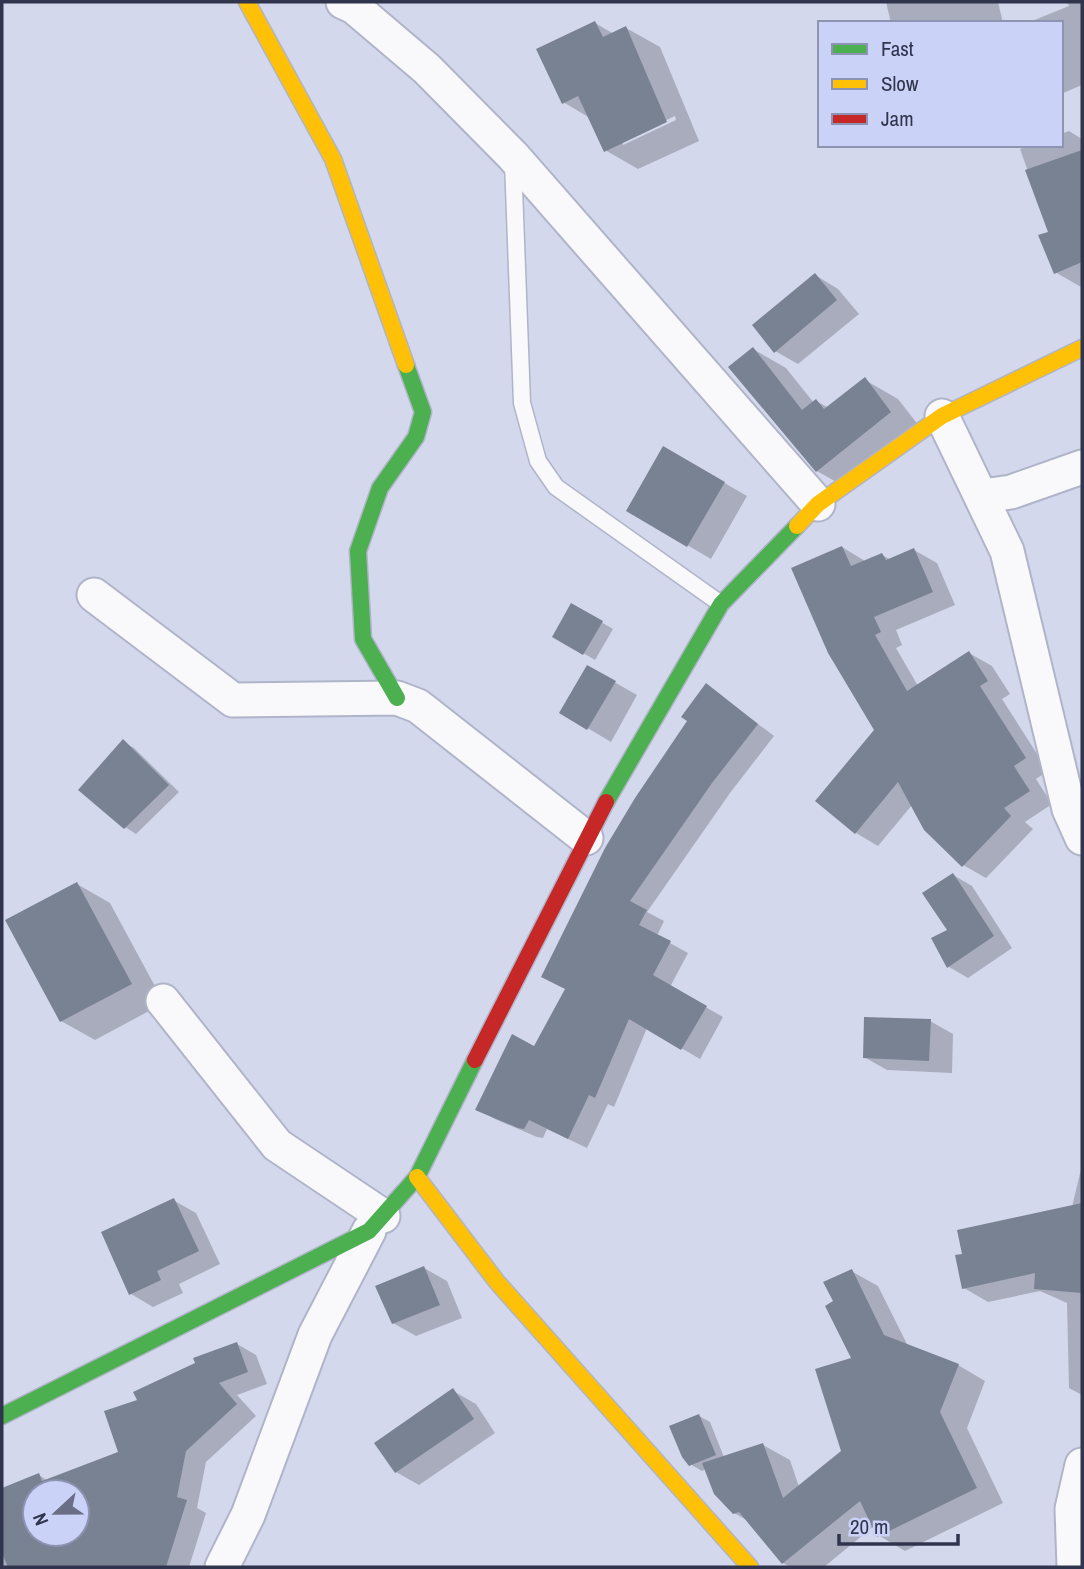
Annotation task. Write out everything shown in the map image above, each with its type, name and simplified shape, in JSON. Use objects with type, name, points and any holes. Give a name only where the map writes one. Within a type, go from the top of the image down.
[{"type":"street","points":[[247,2],[333,159],[423,412],[416,437],[380,488],[358,551],[363,639],[397,698]]},
{"type":"street","points":[[343,2],[354,7],[427,69],[513,156],[818,504]]},
{"type":"street","points":[[222,1567],[248,1515],[315,1335],[376,1224],[417,1177],[586,838],[721,604],[818,504],[942,416],[1082,348]]},
{"type":"street","points":[[942,416],[983,496],[1007,551],[1069,809],[1082,838]]},
{"type":"street","points":[[983,496],[1011,492],[1082,467]]},
{"type":"street","points":[[94,595],[233,700],[397,698],[418,706],[586,838]]},
{"type":"street","points":[[163,1001],[277,1145],[376,1224]]},
{"type":"street","points":[[417,1177],[497,1282],[750,1567]]},
{"type":"street","points":[[2,1416],[376,1224]]},
{"type":"street","points":[[1074,1567],[1072,1509],[1082,1465]]},
{"type":"lane","points":[[513,156],[522,403],[538,461],[556,487],[721,604]]},
{"type":"building","points":[[595,21],[603,37],[626,26],[667,122],[604,152],[578,96],[562,104],[536,49]]},
{"type":"building","points":[[1082,150],[1082,262],[1054,274],[1038,235],[1048,232],[1025,170]]},
{"type":"building","points":[[815,273],[837,300],[774,353],[752,325]]},
{"type":"building","points":[[753,347],[802,410],[816,399],[824,409],[865,377],[891,412],[816,472],[728,367]]},
{"type":"building","points":[[663,446],[725,482],[687,547],[626,511]]},
{"type":"building","points":[[842,546],[851,566],[882,553],[886,560],[914,548],[933,592],[874,617],[881,632],[875,635],[907,691],[969,651],[988,681],[980,686],[1026,758],[1014,766],[1030,791],[1004,808],[1011,816],[962,867],[924,830],[898,782],[855,834],[815,801],[874,730],[828,653],[791,568]]},
{"type":"building","points":[[571,603],[603,621],[583,655],[552,637]]},
{"type":"building","points":[[587,665],[616,681],[587,730],[559,713]]},
{"type":"building","points":[[706,683],[758,724],[712,783],[630,901],[647,910],[639,925],[671,941],[653,975],[707,1006],[681,1050],[629,1019],[595,1098],[589,1095],[568,1139],[529,1120],[524,1129],[518,1128],[475,1110],[512,1034],[534,1046],[565,989],[541,977],[605,848],[687,721],[681,717]]},
{"type":"building","points":[[123,739],[169,785],[124,829],[78,790]]},
{"type":"building","points":[[953,873],[994,936],[947,968],[931,938],[947,930],[922,893]]},
{"type":"building","points":[[77,882],[132,984],[60,1022],[5,920]]},
{"type":"building","points":[[864,1017],[931,1019],[929,1061],[863,1058]]},
{"type":"building","points":[[174,1198],[199,1251],[157,1271],[161,1280],[129,1295],[101,1232]]},
{"type":"building","points":[[1082,1203],[1082,1293],[1034,1289],[1035,1273],[962,1289],[955,1255],[962,1254],[957,1230]]},
{"type":"building","points":[[424,1266],[440,1305],[392,1324],[375,1286]]},
{"type":"building","points":[[852,1269],[884,1335],[959,1364],[940,1412],[977,1488],[877,1537],[860,1501],[782,1564],[739,1512],[733,1514],[714,1494],[702,1463],[763,1443],[783,1498],[841,1451],[815,1369],[851,1358],[825,1306],[833,1301],[823,1282]]},
{"type":"building","points":[[237,1342],[248,1372],[219,1383],[237,1404],[186,1451],[177,1497],[187,1500],[166,1567],[8,1567],[2,1553],[2,1488],[21,1480],[21,1548],[91,1548],[91,1478],[50,1478],[118,1452],[104,1411],[137,1400],[133,1392],[195,1363],[193,1358]]},
{"type":"building","points":[[453,1388],[474,1419],[395,1473],[374,1443]]},
{"type":"building","points":[[699,1414],[716,1455],[689,1466],[682,1457],[669,1426]]},
{"type":"building","points":[[39,1473],[41,1478],[27,1478]]},
{"type":"traffic: fast","points":[[397,698],[363,639],[358,551],[380,488],[416,437],[423,412],[406,365]]},
{"type":"traffic: fast","points":[[606,802],[721,604],[797,526]]},
{"type":"traffic: fast","points":[[2,1416],[369,1231],[417,1177],[475,1060]]},
{"type":"traffic: slow","points":[[247,2],[333,159],[406,365]]},
{"type":"traffic: slow","points":[[797,526],[818,504],[942,416],[1082,348]]},
{"type":"traffic: slow","points":[[417,1177],[497,1282],[750,1567]]},
{"type":"traffic: jam","points":[[475,1060],[606,802]]}]
